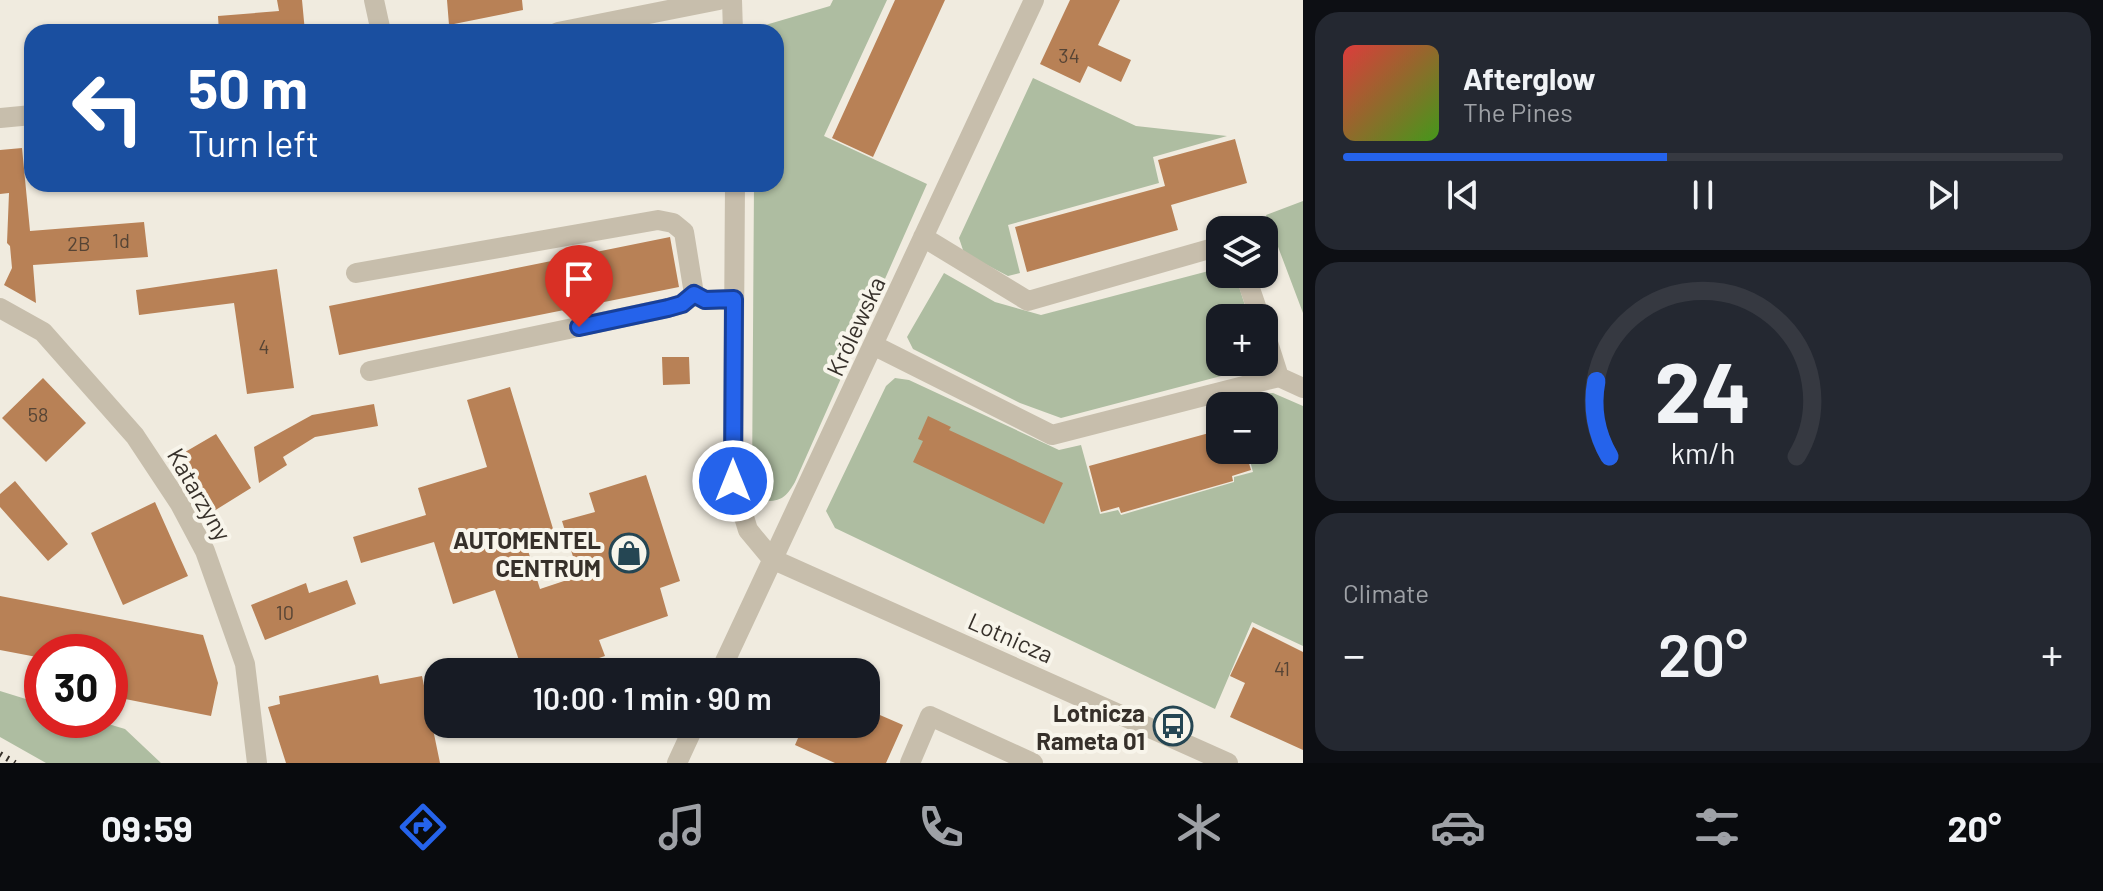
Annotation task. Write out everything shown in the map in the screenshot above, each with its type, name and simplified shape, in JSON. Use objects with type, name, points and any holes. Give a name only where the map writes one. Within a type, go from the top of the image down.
[{"type":"street","points":[[374,0],[379,24]]},
{"type":"street","points":[[598,24],[719,0]]},
{"type":"street","points":[[732,0],[733,24]]},
{"type":"street","name":"Królewska","points":[[726,658],[875,346],[1034,0]]},
{"type":"street","points":[[0,118],[24,116]]},
{"type":"street","points":[[735,192],[733,481],[748,530],[772,559]]},
{"type":"street","points":[[356,273],[658,220],[673,223],[684,232],[694,294]]},
{"type":"street","points":[[923,237],[1028,301],[1206,250]]},
{"type":"street","points":[[694,294],[705,300],[734,299]]},
{"type":"street","points":[[370,371],[668,308],[682,304],[694,294]]},
{"type":"street","name":"Katarzyny","points":[[0,308],[43,332],[135,436],[180,504],[205,551],[245,664],[257,763]]},
{"type":"street","points":[[875,346],[1052,435],[1279,377],[1303,388]]},
{"type":"street","name":"Lotnicza","points":[[772,559],[1228,763]]},
{"type":"street","points":[[910,763],[930,716],[1033,763]]},
{"type":"street","points":[[677,763],[689,738]]},
{"type":"green space","points":[[833,0],[887,0],[824,136],[927,184],[795,482],[784,496],[768,501],[752,484],[754,192],[784,192],[784,24],[769,24],[830,6]]},
{"type":"green space","points":[[1033,78],[1136,126],[1227,136],[1153,157],[1159,183],[1008,225],[1020,273],[1008,276],[964,253],[959,238]]},
{"type":"green space","points":[[1303,201],[1303,313],[1278,247],[1278,216],[1266,215]]},
{"type":"green space","points":[[1206,272],[1206,288],[1239,288],[1245,304],[1206,304],[1206,376],[1221,376],[1061,418],[1020,403],[913,349],[907,337],[944,273],[995,302],[1041,315]]},
{"type":"green space","points":[[895,378],[909,380],[1059,450],[1081,445],[1100,514],[1118,510],[1121,515],[1234,482],[1234,477],[1253,472],[1251,464],[1278,464],[1278,395],[1303,406],[1303,646],[1252,622],[1215,709],[835,528],[826,511],[886,386]]},
{"type":"green space","points":[[0,691],[24,698],[24,738],[128,738],[128,732],[161,763],[46,763],[0,737]]},
{"type":"building","points":[[277,0],[302,0],[304,24],[218,24],[218,16],[279,11]]},
{"type":"building","points":[[447,0],[522,0],[523,10],[449,24]]},
{"type":"building","points":[[895,0],[945,0],[873,157],[832,138]]},
{"type":"building","points":[[1070,0],[1120,0],[1098,45],[1131,60],[1121,82],[1088,66],[1080,83],[1040,64]]},
{"type":"building","points":[[1235,139],[1247,183],[1171,205],[1178,230],[1027,272],[1015,227],[1165,186],[1158,160]]},
{"type":"building","points":[[22,148],[30,231],[144,222],[148,257],[33,265],[36,303],[4,285],[12,268],[7,243],[9,193],[0,194],[0,150]]},
{"type":"building","points":[[670,237],[679,287],[339,355],[329,306]]},
{"type":"building","points":[[277,269],[294,388],[247,394],[234,303],[139,315],[136,290]]},
{"type":"building","points":[[662,357],[689,357],[690,384],[663,385]]},
{"type":"building","points":[[43,378],[86,423],[46,462],[2,418]]},
{"type":"building","points":[[510,387],[554,532],[525,541],[540,589],[579,576],[562,521],[595,512],[589,493],[646,475],[680,581],[660,588],[668,616],[599,640],[605,656],[599,658],[518,658],[495,590],[453,604],[434,542],[361,563],[353,537],[426,515],[418,488],[487,467],[467,400]]},
{"type":"building","points":[[374,404],[378,426],[315,437],[283,457],[287,465],[259,483],[254,447],[312,415]]},
{"type":"building","points":[[928,416],[951,427],[949,430],[1063,483],[1044,524],[913,462],[923,441],[918,439]]},
{"type":"building","points":[[216,434],[251,488],[214,511],[180,455]]},
{"type":"building","points":[[1206,434],[1206,464],[1249,464],[1251,470],[1232,476],[1233,481],[1121,513],[1119,507],[1101,512],[1089,466]]},
{"type":"building","points":[[15,481],[68,544],[48,561],[0,507],[0,494]]},
{"type":"building","points":[[155,502],[188,576],[123,605],[91,533]]},
{"type":"building","points":[[347,580],[356,604],[265,640],[251,605],[306,583],[309,593]]},
{"type":"building","points":[[0,596],[203,635],[218,683],[211,716],[128,700],[128,634],[24,634],[24,655],[0,650]]},
{"type":"building","points":[[1253,627],[1303,652],[1303,750],[1230,717],[1245,683],[1230,676]]},
{"type":"building","points":[[378,675],[380,684],[422,676],[424,738],[435,738],[440,763],[286,763],[268,707],[280,704],[279,696]]},
{"type":"building","points":[[880,715],[903,725],[886,763],[835,763],[795,745],[798,738],[880,738]]},
{"type":"railway","points":[[0,754],[15,763]]},
{"type":"place","name":"AUTOMENTEL CENTRUM","points":[[629,553]]},
{"type":"place","name":"Lotnicza Rameta 01","points":[[1173,726]]},
{"type":"route","points":[[579,327],[682,304],[694,294],[705,300],[734,299],[733,481]]}]
